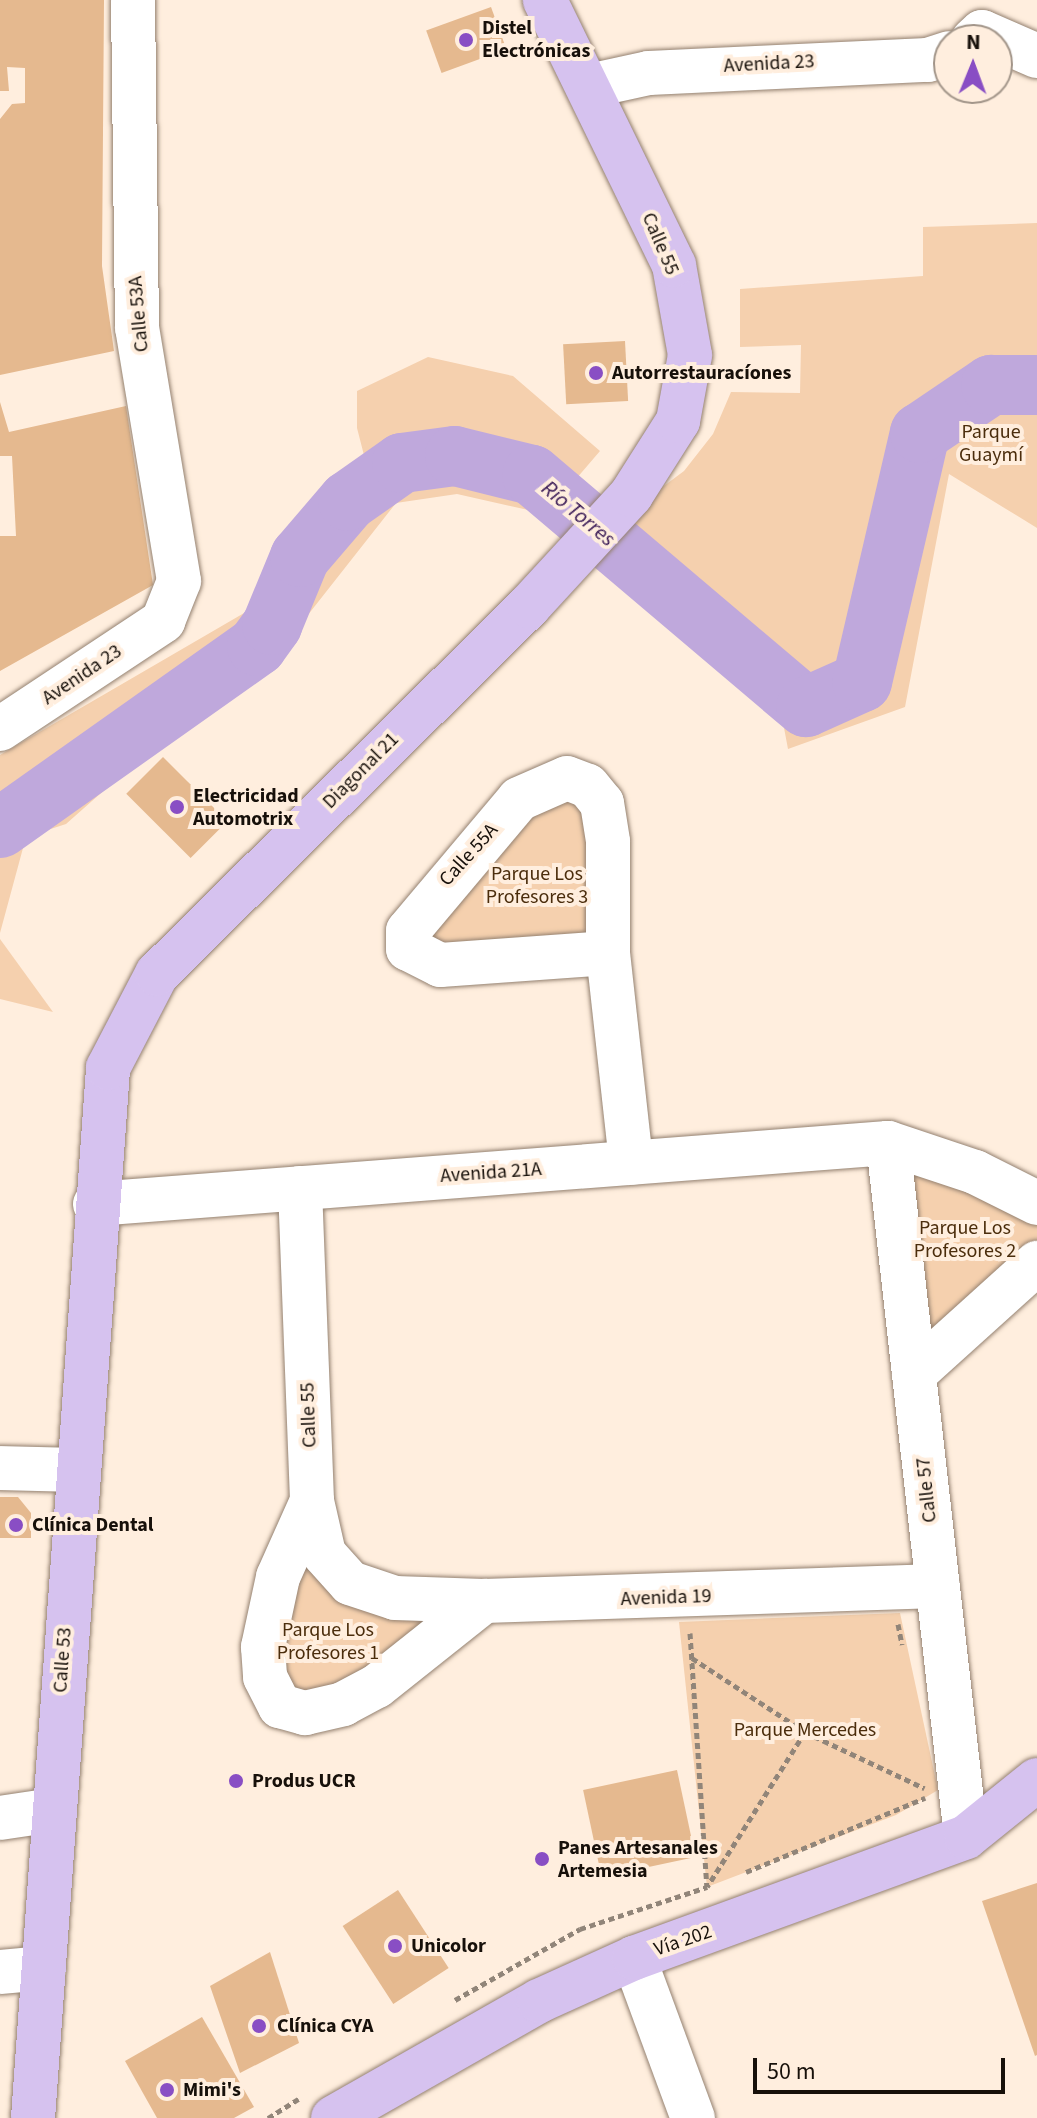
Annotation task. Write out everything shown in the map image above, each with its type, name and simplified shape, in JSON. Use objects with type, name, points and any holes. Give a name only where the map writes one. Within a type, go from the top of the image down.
[{"type":"main road","name":"Calle 55","points":[[545,0],[674,265],[690,355],[678,421],[631,495]]},
{"type":"main road","name":"Diagonal 21","points":[[95,1204],[108,1068],[157,974],[529,606],[631,495]]},
{"type":"main road","name":"Calle 53","points":[[33,2117],[95,1204]]},
{"type":"main road","name":"Vía 202","points":[[321,2105],[634,1958],[966,1837],[1037,1780]]},
{"type":"street","name":"Calle 53A","points":[[133,0],[137,328],[181,563],[163,621]]},
{"type":"street","name":"Avenida 23","points":[[1013,47],[1037,56]]},
{"type":"street","name":"Avenida 23","points":[[589,86],[649,73],[928,60],[933,57]]},
{"type":"street","name":"Avenida 23","points":[[0,729],[163,621]]},
{"type":"street","name":"Calle 55A","points":[[608,953],[440,965],[408,949],[408,931],[519,799],[567,778],[588,786],[602,803],[608,953],[631,1163]]},
{"type":"street","name":"Avenida 21A","points":[[95,1204],[888,1143]]},
{"type":"street","points":[[888,1143],[975,1172],[1037,1203]]},
{"type":"street","name":"Calle 57","points":[[888,1143],[966,1837]]},
{"type":"street","name":"Calle 55","points":[[300,1188],[312,1501],[324,1554],[334,1569],[368,1593],[395,1598]]},
{"type":"street","points":[[914,1374],[1037,1263]]},
{"type":"street","points":[[0,1468],[76,1470]]},
{"type":"street","points":[[312,1501],[278,1577],[263,1647],[265,1677],[280,1706],[305,1713],[343,1704],[377,1686],[484,1601]]},
{"type":"street","name":"Avenida 19","points":[[395,1598],[484,1601],[938,1586]]},
{"type":"street","points":[[0,1818],[53,1810]]},
{"type":"street","points":[[634,1958],[693,2118]]},
{"type":"street","points":[[0,1972],[44,1968]]},
{"type":"path","points":[[881,1620],[897,1619],[903,1648]]},
{"type":"path","points":[[675,1630],[706,1628]]},
{"type":"path","points":[[690,1629],[707,1887]]},
{"type":"path","points":[[692,1658],[805,1732],[935,1793]]},
{"type":"path","points":[[707,1887],[805,1732]]},
{"type":"path","points":[[932,1778],[935,1793]]},
{"type":"path","points":[[736,1876],[896,1815],[935,1793]]},
{"type":"path","points":[[447,2005],[580,1929],[722,1882]]},
{"type":"path","points":[[268,2118],[321,2105]]},
{"type":"green space","name":"Parque Guaymí","points":[[1037,223],[1037,528],[949,474],[905,707],[788,749],[781,712],[585,545],[684,471],[713,434],[731,392],[800,393],[801,345],[740,347],[740,289],[923,276],[923,227]]},
{"type":"green space","points":[[428,357],[513,376],[600,451],[546,514],[457,494],[396,503],[274,658],[205,701],[66,824],[26,837],[0,933],[0,755],[251,609],[366,463],[357,428],[357,391]]},
{"type":"green space","name":"Parque Los Profesores 3","points":[[588,786],[608,953],[440,965],[416,915],[519,799]]},
{"type":"green space","points":[[0,939],[53,1012],[0,999]]},
{"type":"green space","name":"Parque Los Profesores 2","points":[[888,1143],[1037,1203],[1037,1263],[914,1374]]},
{"type":"green space","name":"Parque Los Profesores 1","points":[[312,1501],[334,1569],[484,1601],[305,1713],[263,1647]]},
{"type":"green space","name":"Parque Mercedes","points":[[900,1613],[938,1790],[896,1815],[707,1887],[679,1622]]},
{"type":"building","points":[[0,0],[104,0],[102,266],[114,351],[0,375],[0,119],[12,104],[25,103],[25,68],[7,67],[9,91],[0,91]]},
{"type":"building","name":"Distel Electrónicas","points":[[491,7],[506,49],[442,73],[426,31]]},
{"type":"building","name":"Autorrestauracíones","points":[[625,341],[628,401],[566,404],[563,344]]},
{"type":"building","points":[[0,402],[9,432],[126,406],[153,585],[0,671],[0,536],[16,536],[12,456],[0,456]]},
{"type":"building","name":"Electricidad Automotrix","points":[[163,757],[227,821],[191,858],[126,794]]},
{"type":"building","name":"Clínica Dental","points":[[0,1497],[18,1497],[31,1513],[31,1538],[0,1538]]},
{"type":"building","points":[[677,1770],[696,1857],[602,1877],[583,1790]]},
{"type":"building","points":[[1037,1883],[1037,2055],[1035,2056],[982,1901]]},
{"type":"building","name":"Unicolor","points":[[398,1890],[449,1968],[393,2004],[343,1926]]},
{"type":"building","name":"Clínica CYA","points":[[270,1952],[299,2043],[240,2073],[210,1986]]},
{"type":"building","points":[[202,2017],[254,2107],[234,2118],[157,2118],[125,2061]]},
{"type":"waterway","name":"Río Torres","points":[[0,828],[257,646],[272,625],[300,557],[348,501],[402,463],[455,456],[532,475],[806,707],[862,682],[920,433],[991,385],[1037,385]]},
{"type":"place","name":"Distel Electrónicas","points":[[466,40]]},
{"type":"place","name":"Autorrestauracíones","points":[[596,373]]},
{"type":"place","name":"Electricidad Automotrix","points":[[177,807]]},
{"type":"place","name":"Clínica Dental","points":[[16,1525]]},
{"type":"place","name":"Produs UCR","points":[[236,1781]]},
{"type":"place","name":"Panes Artesanales Artemesia","points":[[542,1859]]},
{"type":"place","name":"Unicolor","points":[[395,1946]]},
{"type":"place","name":"Clínica CYA","points":[[259,2026]]},
{"type":"place","name":"Mimi's","points":[[167,2090]]}]
